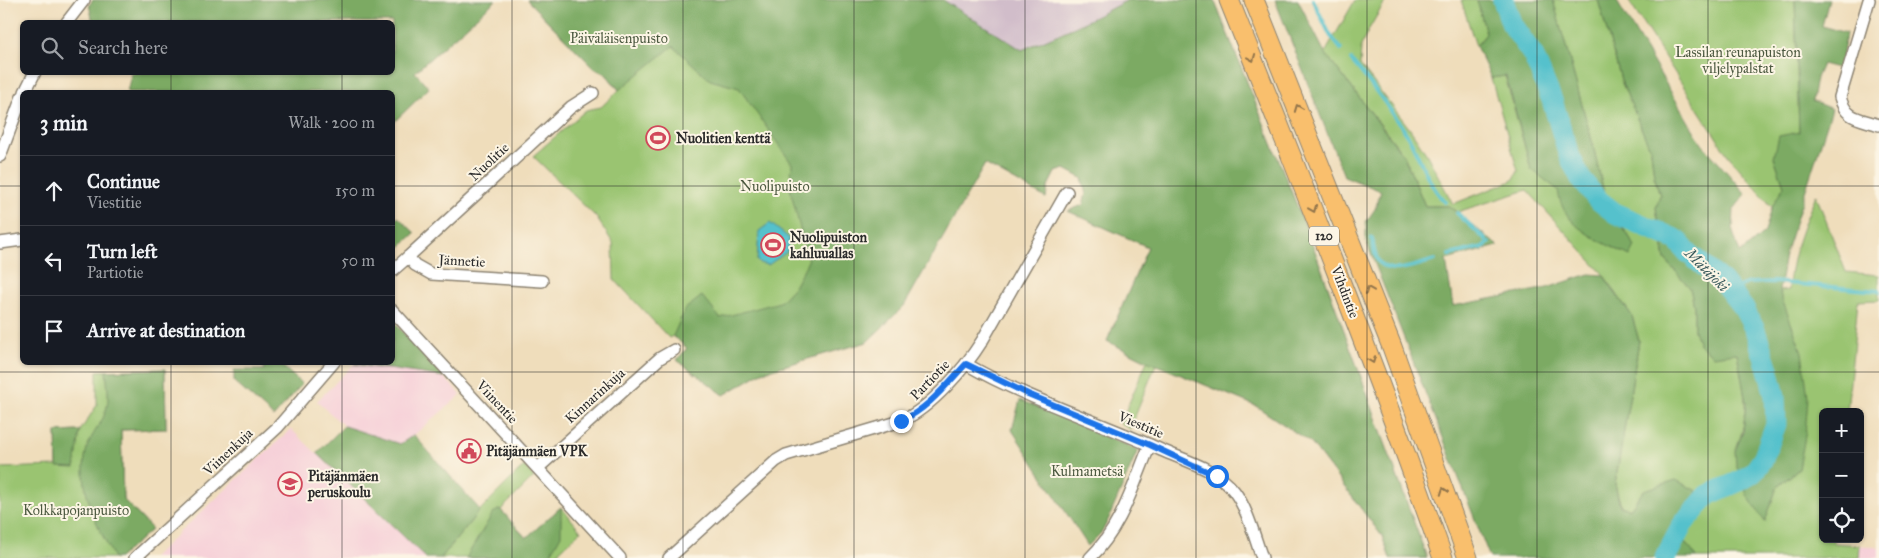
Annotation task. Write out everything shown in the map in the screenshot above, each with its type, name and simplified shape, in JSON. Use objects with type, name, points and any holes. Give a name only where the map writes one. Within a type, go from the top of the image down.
[{"type":"main road","name":"Vihdintie","points":[[1229,0],[1382,387],[1443,558]]},
{"type":"main road","name":"Vihdintie","points":[[1254,0],[1392,347],[1468,558]]},
{"type":"street","points":[[69,20],[84,0]]},
{"type":"street","points":[[1869,0],[1840,97],[1843,108],[1847,113],[1879,125]]},
{"type":"street","points":[[26,90],[34,75]]},
{"type":"street","name":"Nuolitie","points":[[408,257],[572,107],[594,93]]},
{"type":"street","points":[[0,156],[20,102]]},
{"type":"street","name":"Partiotie","points":[[670,558],[776,461],[795,452],[910,417],[929,404],[966,364],[982,341],[1067,192]]},
{"type":"street","points":[[0,243],[20,240]]},
{"type":"street","points":[[395,268],[408,257]]},
{"type":"street","name":"Jännetie","points":[[408,257],[415,265],[431,274],[542,280]]},
{"type":"street","name":"Viinentie","points":[[395,313],[620,558]]},
{"type":"street","name":"Kinnarinkuja","points":[[538,468],[660,358],[674,350]]},
{"type":"street","name":"Viestitie","points":[[966,364],[1028,394],[1208,471],[1226,483],[1241,502],[1262,558]]},
{"type":"street","name":"Viinenkuja","points":[[135,558],[278,426],[331,365]]},
{"type":"street","points":[[1090,558],[1109,537],[1117,524],[1150,445]]},
{"type":"shaded area","points":[[943,0],[1128,0],[1077,26],[1022,50]]},
{"type":"shaded area","points":[[353,365],[444,377],[461,395],[414,435],[400,444],[344,426],[317,401]]},
{"type":"shaded area","name":"Pitäjänmäen peruskoulu","points":[[291,429],[426,558],[152,558]]},
{"type":"shaded area","points":[[1833,543],[1879,547],[1879,558],[1832,558]]},
{"type":"green space","points":[[93,0],[496,0],[415,72],[429,88],[395,121],[395,90],[127,90],[131,75],[395,75],[395,20],[93,20],[89,5]]},
{"type":"green space","name":"Nuolipuisto","points":[[527,0],[943,0],[1022,50],[1077,26],[1128,0],[1214,0],[1312,243],[1427,558],[1390,558],[1382,536],[1311,443],[1256,406],[1156,364],[1130,429],[1120,424],[1147,361],[1107,341],[1148,247],[1068,211],[1083,205],[1086,194],[1082,178],[1065,169],[1055,172],[1048,186],[1046,198],[985,164],[867,342],[762,372],[724,395],[677,360],[687,348],[673,336],[669,338],[614,279],[613,243],[596,217],[533,156],[586,110],[601,107],[619,90],[605,73],[594,68]]},
{"type":"green space","name":"Nuolipuisto","points":[[527,0],[943,0],[1022,50],[1077,26],[1128,0],[1214,0],[1312,243],[1427,558],[1390,558],[1382,536],[1311,443],[1256,406],[1147,361],[1107,341],[1148,247],[1068,211],[1083,205],[1086,194],[1082,178],[1065,169],[1055,172],[1048,186],[1046,198],[985,164],[904,306],[867,342],[762,372],[724,395],[677,360],[687,348],[673,336],[685,309],[702,296],[720,318],[780,302],[794,287],[808,261],[790,188],[792,164],[739,88],[710,80],[673,46],[619,90],[605,73],[594,68]]},
{"type":"green space","points":[[1275,0],[1298,0],[1325,53],[1404,156],[1425,206],[1449,206],[1498,246],[1446,260],[1453,306],[1547,288],[1589,274],[1603,275],[1632,316],[1639,341],[1615,484],[1620,506],[1630,509],[1644,490],[1676,480],[1697,491],[1671,531],[1691,549],[1697,558],[1490,558],[1366,241],[1366,222],[1375,209],[1381,191],[1344,176]]},
{"type":"green space","points":[[1355,0],[1386,0],[1361,46],[1360,65],[1410,129],[1427,155],[1453,204],[1509,182],[1514,179],[1518,171],[1491,78],[1505,76],[1531,169],[1635,246],[1608,211],[1592,141],[1553,0],[1598,0],[1622,83],[1651,151],[1654,175],[1660,195],[1656,208],[1665,259],[1690,288],[1694,306],[1694,331],[1737,353],[1744,391],[1745,413],[1735,451],[1765,521],[1777,487],[1799,469],[1779,291],[1789,290],[1795,253],[1816,195],[1846,272],[1879,275],[1879,300],[1858,301],[1847,408],[1819,408],[1819,543],[1860,545],[1859,558],[1697,558],[1691,549],[1671,531],[1680,515],[1695,498],[1644,490],[1630,509],[1621,506],[1615,484],[1639,341],[1632,316],[1603,274],[1527,190],[1457,212],[1449,206],[1425,206],[1404,155],[1325,53]]},
{"type":"green space","points":[[1461,0],[1477,0],[1486,34],[1476,46]]},
{"type":"green space","points":[[1477,0],[1553,0],[1592,141],[1608,211],[1635,246],[1630,256],[1595,238],[1574,223],[1561,203],[1558,190],[1531,169],[1506,76],[1491,78],[1476,46],[1486,34]]},
{"type":"green space","points":[[1598,0],[1616,0],[1702,144],[1746,194],[1734,209],[1733,232],[1740,253],[1765,232],[1772,207],[1784,186],[1774,157],[1779,136],[1799,132],[1795,0],[1829,0],[1822,26],[1846,33],[1841,69],[1822,64],[1816,78],[1812,101],[1832,109],[1785,254],[1779,291],[1802,352],[1808,397],[1805,436],[1799,469],[1777,487],[1765,522],[1747,495],[1736,465],[1735,451],[1743,432],[1746,403],[1737,353],[1713,356],[1699,344],[1694,331],[1694,306],[1690,288],[1665,259],[1656,208],[1660,195],[1654,175],[1651,151],[1622,83]]},
{"type":"green space","name":"Lassilan reunapuiston viljelypalstat","points":[[1628,0],[1795,0],[1799,133],[1774,157],[1784,186],[1772,207],[1727,154]]},
{"type":"green space","points":[[398,217],[415,233],[395,251],[395,221]]},
{"type":"green space","points":[[395,323],[444,377],[361,365],[395,365]]},
{"type":"green space","points":[[264,365],[281,365],[302,384],[274,417],[234,382],[234,370],[264,370]]},
{"type":"green space","name":"Kolkkapojanpuisto","points":[[165,369],[166,429],[121,430],[123,499],[152,529],[119,558],[0,558],[0,468],[57,466],[56,432],[80,431],[97,405],[97,371]]},
{"type":"green space","points":[[165,369],[166,429],[121,430],[123,499],[152,529],[119,558],[114,558],[95,519],[86,491],[84,477],[87,448],[104,415],[108,401],[106,371]]},
{"type":"green space","name":"Kulmametsä","points":[[1020,400],[1138,450],[1102,532],[1088,546],[1012,430]]},
{"type":"green space","points":[[344,426],[400,444],[414,435],[480,510],[441,558],[426,558],[317,453]]},
{"type":"green space","points":[[80,431],[75,468],[57,467],[56,432]]},
{"type":"green space","points":[[524,466],[534,477],[501,510],[526,538],[561,507],[581,531],[552,558],[441,558],[480,510]]},
{"type":"green space","points":[[561,507],[561,535],[548,558],[466,558],[493,513],[500,509],[526,538]]},
{"type":"water","name":"Nuolipuiston kahluuallas","points":[[770,223],[789,238],[787,252],[768,265],[757,261],[759,231]]},
{"type":"waterway","points":[[1313,0],[1330,35],[1341,49]]},
{"type":"waterway","name":"Mätäjoki","points":[[1503,0],[1512,25],[1533,55],[1552,100],[1569,155],[1581,179],[1597,199],[1615,213],[1677,240],[1688,253],[1723,282],[1744,309],[1755,330],[1768,369],[1775,396],[1776,424],[1763,459],[1753,473],[1708,495],[1683,524],[1665,558]]},
{"type":"waterway","points":[[1351,60],[1382,98],[1409,138],[1429,180],[1445,202]]},
{"type":"waterway","points":[[1457,213],[1486,240]]},
{"type":"waterway","points":[[1372,238],[1378,261],[1389,269],[1413,267],[1435,260]]},
{"type":"waterway","points":[[1449,255],[1483,247],[1489,243]]},
{"type":"waterway","points":[[1731,293],[1748,283],[1774,282],[1879,291]]},
{"type":"place","name":"Nuolitien kenttä","points":[[658,138]]},
{"type":"place","name":"Nuolipuiston kahluuallas","points":[[773,245]]},
{"type":"place","name":"Pitäjänmäen VPK","points":[[469,451]]},
{"type":"place","name":"Pitäjänmäen peruskoulu","points":[[290,484]]},
{"type":"route","points":[[901,421],[918,413],[929,404],[966,364],[1028,394],[1150,445],[1217,476]]},
{"type":"park label","name":"Päiväläisenpuisto","points":[[619,38]]}]
